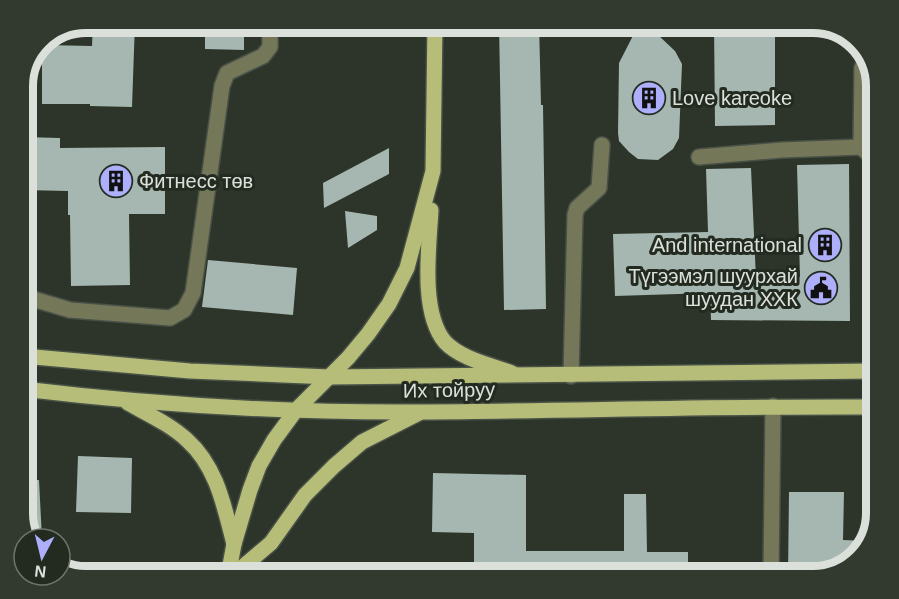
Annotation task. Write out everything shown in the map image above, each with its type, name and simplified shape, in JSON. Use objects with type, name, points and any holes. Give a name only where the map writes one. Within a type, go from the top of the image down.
[{"type":"main road","points":[[435,33],[429,305],[436,328],[446,343],[466,356],[522,376]]},
{"type":"main road","points":[[231,566],[234,544],[259,466],[274,440],[296,410],[361,342],[389,304],[407,268],[433,171]]},
{"type":"main road","name":"Их тойруу","points":[[33,357],[190,371],[329,377],[866,371]]},
{"type":"main road","name":"Их тойруу","points":[[33,390],[122,400],[296,410],[420,412],[773,406],[866,407]]},
{"type":"main road","points":[[122,400],[187,439],[205,460],[219,487],[234,544]]},
{"type":"main road","points":[[242,566],[271,543],[305,495],[334,466],[362,442],[420,412]]},
{"type":"street","points":[[33,299],[70,310],[170,318],[184,310],[193,293],[222,86],[227,73],[263,56],[270,47],[270,33]]},
{"type":"street","points":[[861,147],[862,67]]},
{"type":"street","points":[[571,376],[575,215],[577,208],[599,188],[602,145]]},
{"type":"street","points":[[699,157],[782,150],[861,147],[866,152]]},
{"type":"street","points":[[771,566],[773,406]]},
{"type":"shaded area","points":[[248,562],[266,566],[247,566]]},
{"type":"building","points":[[93,33],[135,33],[132,107],[42,104],[42,57],[44,54],[52,45],[92,46]]},
{"type":"building","points":[[205,33],[244,33],[244,50],[205,49]]},
{"type":"building","points":[[499,33],[539,33],[541,105],[543,105],[546,309],[504,310]]},
{"type":"building","name":"Love kareoke","points":[[634,33],[657,33],[675,51],[682,64],[679,138],[673,149],[658,160],[638,159],[619,141],[619,63]]},
{"type":"building","points":[[714,33],[775,33],[775,125],[715,126]]},
{"type":"building","points":[[33,137],[60,138],[60,148],[165,147],[165,214],[129,214],[130,285],[71,286],[68,191],[33,190]]},
{"type":"building","points":[[389,148],[389,174],[324,208],[323,183]]},
{"type":"building","name":"And international","points":[[849,164],[850,321],[711,320],[710,293],[615,296],[613,234],[708,232],[706,169],[751,168],[756,279],[800,277],[797,165]]},
{"type":"building","points":[[345,211],[377,216],[377,230],[348,248]]},
{"type":"building","points":[[208,260],[297,268],[293,315],[202,307]]},
{"type":"building","points":[[78,456],[132,458],[131,513],[76,512]]},
{"type":"building","points":[[433,473],[526,475],[526,551],[624,551],[624,494],[646,494],[647,552],[688,552],[688,566],[474,566],[474,533],[432,532]]},
{"type":"building","points":[[33,480],[39,480],[41,527],[35,527]]},
{"type":"building","points":[[789,492],[844,492],[843,540],[858,541],[853,548],[836,561],[820,566],[788,566]]},
{"type":"place","name":"Love kareoke","points":[[649,98]]},
{"type":"place","name":"Фитнесс төв","points":[[116,181]]},
{"type":"place","name":"And international","points":[[825,245]]},
{"type":"place","name":"Түгээмэл шуурхай шуудан ХХК","points":[[821,288]]}]
